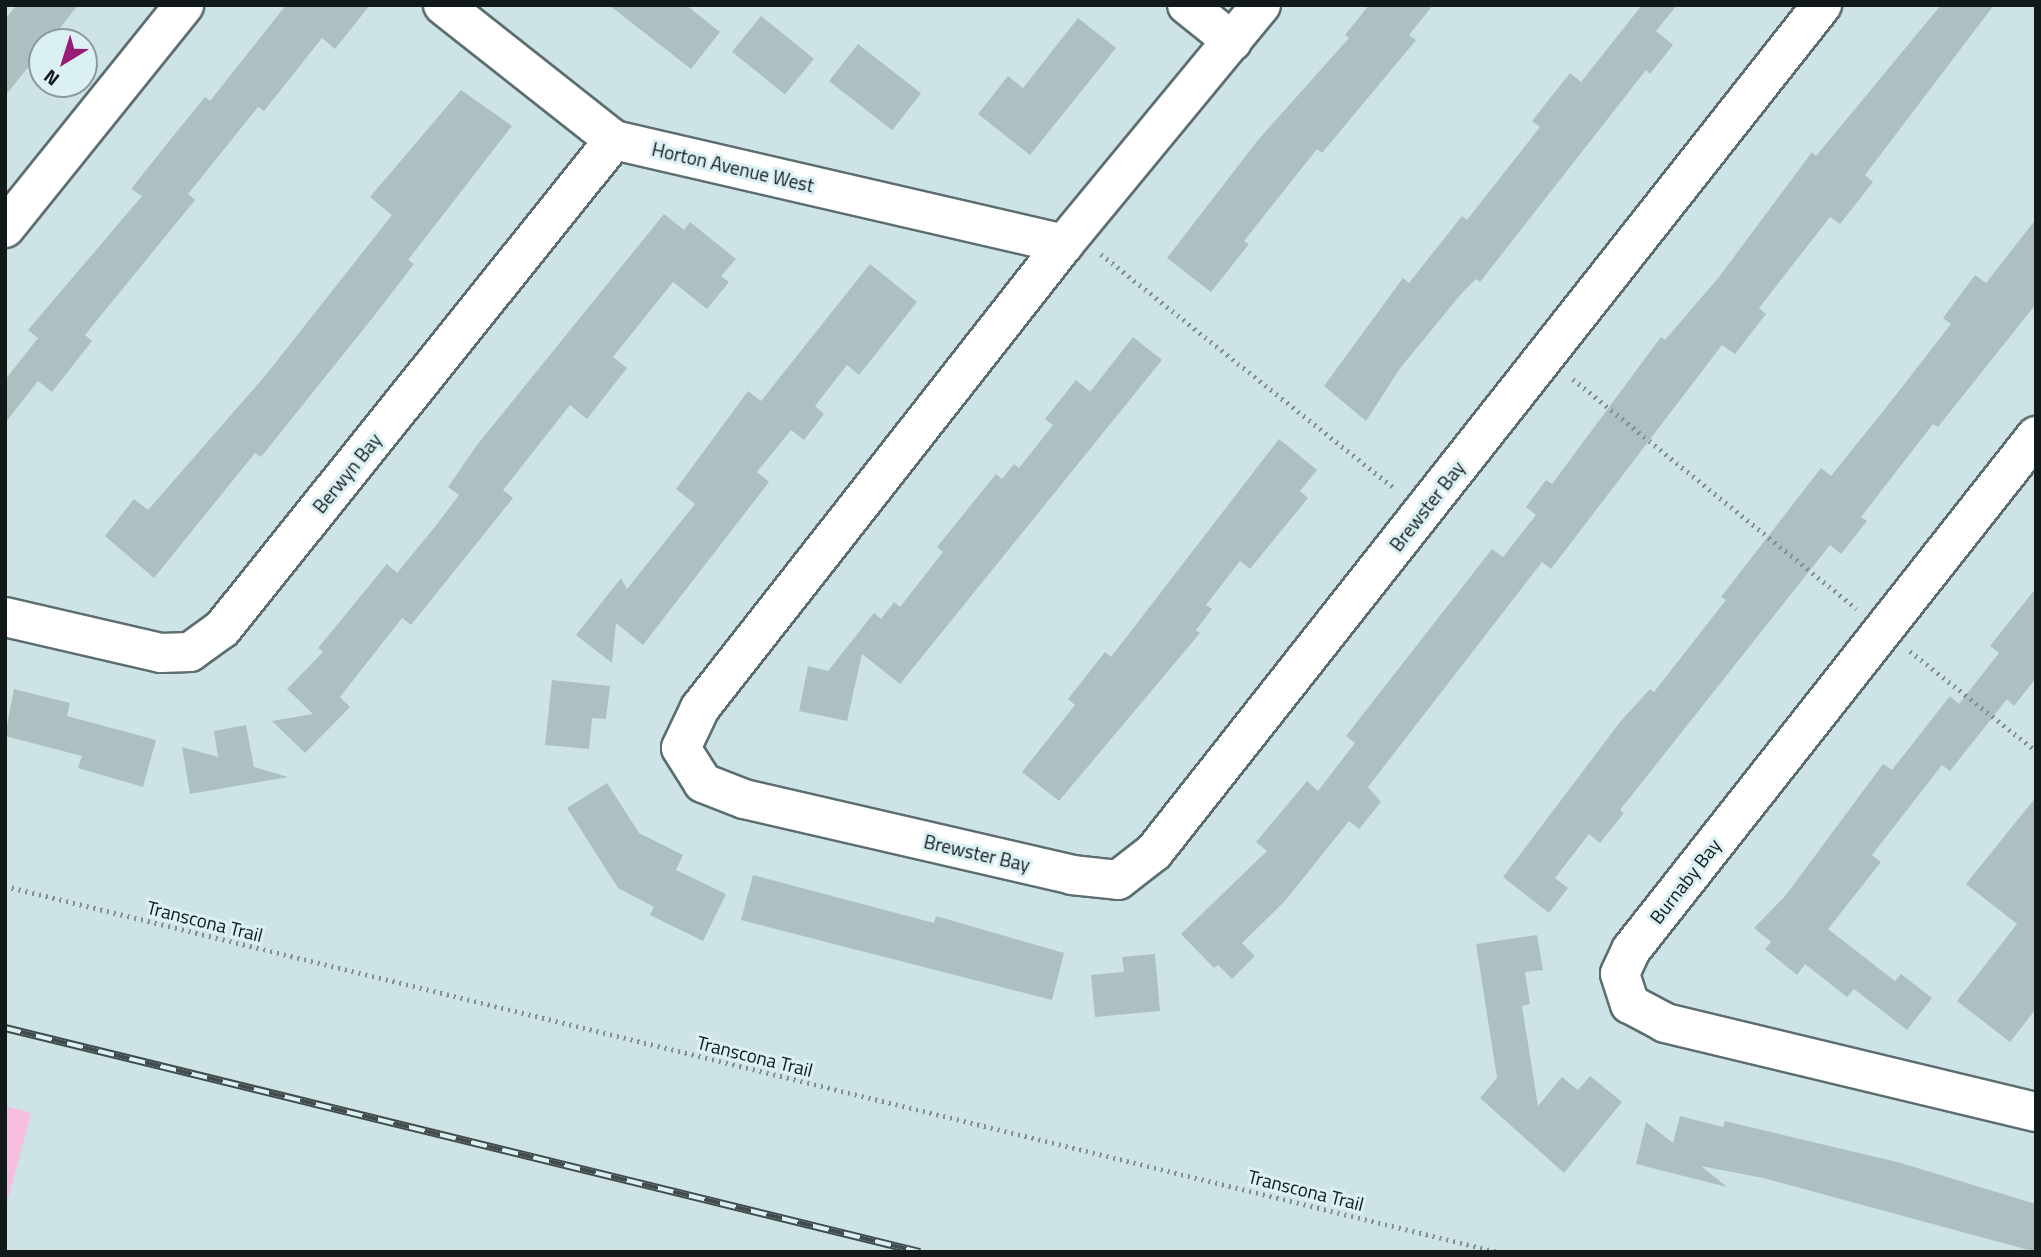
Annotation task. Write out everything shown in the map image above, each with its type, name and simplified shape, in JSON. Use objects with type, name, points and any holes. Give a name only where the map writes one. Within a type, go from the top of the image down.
[{"type":"street","points":[[5,228],[184,5]]},
{"type":"street","name":"Horton Avenue West","points":[[443,5],[614,140],[1069,238]]},
{"type":"street","points":[[1187,5],[1232,41]]},
{"type":"street","name":"Brewster Bay","points":[[1261,5],[1069,238],[700,708],[681,748],[703,783],[744,799],[1072,875],[1118,880],[1154,852],[1822,5]]},
{"type":"street","name":"Berwyn Bay","points":[[5,617],[161,653],[190,652],[222,629],[614,140]]},
{"type":"street","name":"Burnaby Bay","points":[[2036,436],[1631,950],[1620,974],[1630,1004],[1665,1023],[2036,1112]]},
{"type":"path","points":[[1069,238],[1423,511]]},
{"type":"path","points":[[1545,357],[2036,751]]},
{"type":"path","name":"Transcona Trail","points":[[5,886],[1499,1252]]},
{"type":"shaded area","points":[[5,1106],[31,1113],[5,1211]]},
{"type":"building","points":[[17,5],[78,5],[60,28],[28,28],[28,67],[5,96],[5,19]]},
{"type":"building","points":[[286,5],[370,5],[335,49],[322,38],[264,111],[258,107],[188,194],[195,200],[85,335],[92,341],[52,392],[38,381],[5,423],[5,380],[38,338],[28,330],[142,196],[131,189],[205,97],[210,101]]},
{"type":"building","points":[[609,5],[686,5],[720,32],[691,69]]},
{"type":"building","points":[[1369,5],[1433,5],[1409,35],[1416,40],[1322,153],[1317,149],[1244,241],[1249,244],[1211,292],[1167,258],[1258,140],[1349,38],[1345,35]]},
{"type":"building","points":[[1642,5],[1677,5],[1656,31],[1673,45],[1650,74],[1646,70],[1480,282],[1476,279],[1462,293],[1401,367],[1366,421],[1324,386],[1403,278],[1409,283],[1462,216],[1467,220],[1540,127],[1532,121],[1570,73],[1581,82]]},
{"type":"building","points":[[1941,5],[1994,5],[1865,175],[1873,182],[1840,224],[1830,217],[1759,308],[1766,314],[1735,354],[1722,345],[1551,569],[1542,562],[1368,787],[1381,802],[1359,829],[1349,821],[1285,901],[1242,943],[1255,956],[1232,979],[1218,965],[1214,968],[1181,934],[1267,851],[1256,842],[1307,781],[1318,791],[1355,743],[1346,736],[1492,549],[1503,557],[1536,515],[1526,507],[1546,480],[1552,484],[1661,337],[1665,340],[1719,277],[1812,152],[1816,156]]},
{"type":"building","points":[[761,16],[814,59],[785,95],[732,52]]},
{"type":"building","points":[[1078,18],[1116,48],[1030,155],[978,114],[1008,76],[1023,88]]},
{"type":"building","points":[[858,44],[921,93],[892,130],[829,81]]},
{"type":"building","points":[[461,90],[512,126],[408,260],[414,264],[374,316],[261,457],[255,453],[154,578],[105,536],[134,499],[148,510],[265,376],[392,215],[370,197]]},
{"type":"building","points":[[664,214],[684,230],[690,222],[736,259],[721,276],[729,282],[707,309],[673,282],[613,357],[627,368],[587,419],[570,405],[503,490],[513,498],[411,625],[402,618],[340,697],[350,707],[305,753],[272,721],[313,714],[287,689],[323,652],[318,648],[387,564],[397,573],[434,528],[459,495],[448,487],[477,445]]},
{"type":"building","points":[[2036,219],[2036,304],[1938,427],[1933,424],[1861,517],[1867,521],[1841,554],[1830,545],[1620,810],[1624,813],[1600,843],[1589,834],[1555,878],[1568,888],[1549,913],[1503,877],[1620,722],[1650,689],[1654,692],[1726,600],[1721,597],[1821,468],[1831,476],[1888,405],[1951,324],[1943,318],[1975,275],[1986,283]]},
{"type":"building","points":[[870,264],[917,302],[859,375],[847,365],[815,406],[824,414],[804,440],[791,430],[757,472],[769,482],[643,645],[616,623],[612,663],[576,635],[621,578],[627,589],[695,504],[676,489],[748,391],[761,401]]},
{"type":"building","points":[[1133,337],[1162,360],[900,684],[862,654],[847,721],[799,711],[808,666],[828,671],[874,613],[881,619],[894,602],[900,607],[943,552],[937,547],[996,474],[1002,479],[1014,464],[1019,468],[1053,425],[1045,419],[1076,380],[1090,392]]},
{"type":"building","points":[[1279,439],[1317,470],[1300,491],[1308,498],[1250,569],[1240,561],[1206,605],[1212,609],[1196,630],[1200,633],[1059,801],[1022,772],[1075,705],[1068,699],[1105,652],[1111,657]]},
{"type":"building","points":[[2036,588],[2036,678],[2014,706],[2007,699],[1950,771],[1942,765],[1872,855],[1881,862],[1828,929],[1895,981],[1901,974],[1932,998],[1907,1030],[1854,989],[1847,997],[1805,964],[1797,975],[1765,949],[1771,942],[1754,928],[1786,895],[1883,764],[1892,770],[1950,696],[1959,704],[1999,653],[1990,646]]},
{"type":"building","points":[[552,680],[610,686],[606,719],[592,718],[589,749],[545,745]]},
{"type":"building","points":[[14,689],[70,703],[67,716],[156,740],[143,787],[78,768],[82,756],[5,736]]},
{"type":"building","points":[[246,725],[254,767],[288,777],[190,794],[182,747],[218,757],[214,731]]},
{"type":"building","points":[[607,783],[639,833],[683,855],[676,870],[726,894],[703,941],[650,915],[654,907],[618,888],[567,808]]},
{"type":"building","points":[[2036,797],[2036,1009],[2010,1042],[1957,1001],[2017,924],[1966,884]]},
{"type":"building","points":[[753,875],[934,923],[936,916],[1064,953],[1052,1000],[741,920]]},
{"type":"building","points":[[1537,935],[1543,970],[1525,972],[1530,1004],[1522,1006],[1538,1106],[1562,1077],[1578,1090],[1590,1076],[1622,1102],[1564,1173],[1480,1098],[1497,1078],[1476,944]]},
{"type":"building","points":[[1155,954],[1160,1011],[1095,1017],[1091,975],[1124,972],[1122,957]]},
{"type":"building","points":[[1680,1116],[1723,1127],[1725,1121],[1901,1163],[2036,1204],[2036,1252],[1763,1178],[1701,1166],[1727,1187],[1636,1164],[1646,1122],[1673,1143]]},
{"type":"railway","points":[[5,1028],[920,1252]]}]
